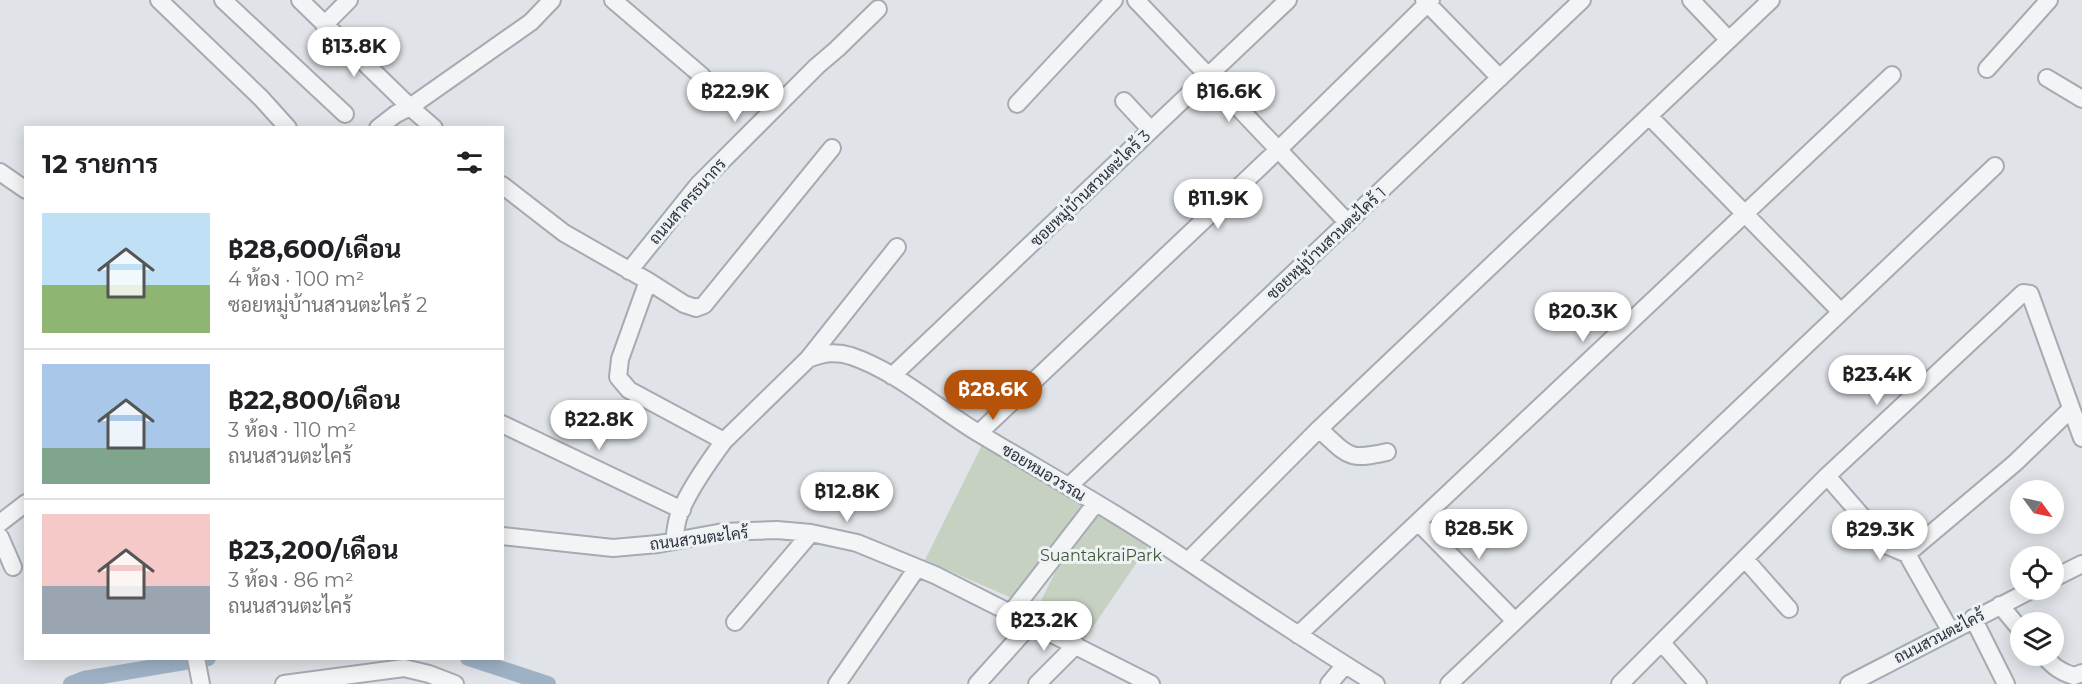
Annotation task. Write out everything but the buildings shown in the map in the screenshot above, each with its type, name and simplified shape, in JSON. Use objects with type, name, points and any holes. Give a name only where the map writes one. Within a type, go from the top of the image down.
[{"type":"street","points":[[159,0],[261,98],[286,126]]},
{"type":"street","points":[[223,0],[345,114]]},
{"type":"street","points":[[300,0],[432,126]]},
{"type":"street","points":[[324,25],[350,0]]},
{"type":"street","points":[[381,126],[531,22],[552,0]]},
{"type":"street","points":[[613,0],[702,76]]},
{"type":"street","points":[[1017,104],[1114,0]]},
{"type":"street","points":[[1137,0],[1348,223]]},
{"type":"street","name":"ซอยหมู่บ้านสวนตะไคร้ 3","points":[[892,376],[1288,0]]},
{"type":"street","name":"ซอยหมู่บ้านสวนตะไคร้ 1","points":[[1069,486],[1582,0]]},
{"type":"street","points":[[1691,0],[1729,40]]},
{"type":"street","points":[[1188,561],[1319,429],[1771,0]]},
{"type":"street","points":[[1987,69],[2049,0]]},
{"type":"street","points":[[979,433],[1279,148],[1428,1],[1500,78]]},
{"type":"street","name":"ถนนสาครธนากร","points":[[629,271],[698,185],[878,9]]},
{"type":"street","points":[[1298,635],[1892,75]]},
{"type":"street","points":[[2047,78],[2082,99]]},
{"type":"street","points":[[1124,101],[1151,130]]},
{"type":"street","points":[[1649,116],[1841,312]]},
{"type":"street","points":[[504,187],[564,233],[684,304],[696,308],[704,304],[832,148]]},
{"type":"street","points":[[1449,684],[1995,166]]},
{"type":"street","points":[[0,172],[24,189]]},
{"type":"street","points":[[674,541],[677,519],[681,510],[724,441],[808,359],[897,247]]},
{"type":"street","points":[[648,281],[620,359],[618,377],[629,390],[724,441]]},
{"type":"street","points":[[1620,684],[1827,476],[2023,292],[2030,294],[2082,438]]},
{"type":"street","name":"ซอยหมอวรรณ","points":[[808,359],[825,352],[841,353],[855,357],[892,376],[979,433],[1069,486],[1188,561],[1376,684]]},
{"type":"street","points":[[1907,554],[2015,463],[2071,409]]},
{"type":"street","points":[[504,425],[681,510]]},
{"type":"street","points":[[1319,429],[1354,457],[1387,452]]},
{"type":"street","points":[[1827,476],[1888,546],[1907,554],[1950,630]]},
{"type":"street","points":[[1010,614],[1096,503]]},
{"type":"street","points":[[0,524],[24,505]]},
{"type":"street","points":[[1418,522],[1515,621]]},
{"type":"street","name":"ถนนสวนตะไคร้","points":[[504,536],[613,548],[674,541],[723,532],[777,530],[811,533],[857,543],[917,568],[1151,684]]},
{"type":"street","points":[[735,622],[811,533]]},
{"type":"street","points":[[0,537],[13,567]]},
{"type":"street","points":[[1745,559],[1789,609]]},
{"type":"street","points":[[837,684],[917,568]]},
{"type":"street","points":[[2064,574],[2081,568]]},
{"type":"street","name":"ถนนสวนตะไคร้","points":[[1849,684],[2010,600]]},
{"type":"street","points":[[2000,605],[2010,617]]},
{"type":"street","points":[[1973,618],[2006,684]]},
{"type":"street","points":[[977,684],[1031,624]]},
{"type":"street","points":[[1662,643],[1698,684]]},
{"type":"street","points":[[1037,684],[1076,645]]},
{"type":"street","points":[[196,660],[201,681]]},
{"type":"street","points":[[1329,684],[1346,665]]},
{"type":"street","points":[[2053,666],[2074,676],[2082,673]]},
{"type":"street","points":[[289,684],[378,677],[404,668],[455,684]]},
{"type":"green space","name":"SuantakraiPark","points":[[985,439],[1150,543],[1084,640],[1035,613],[1087,508],[1014,599],[925,560]]},
{"type":"waterway","points":[[71,684],[84,679],[196,660]]},
{"type":"waterway","points":[[474,660],[548,684]]}]
